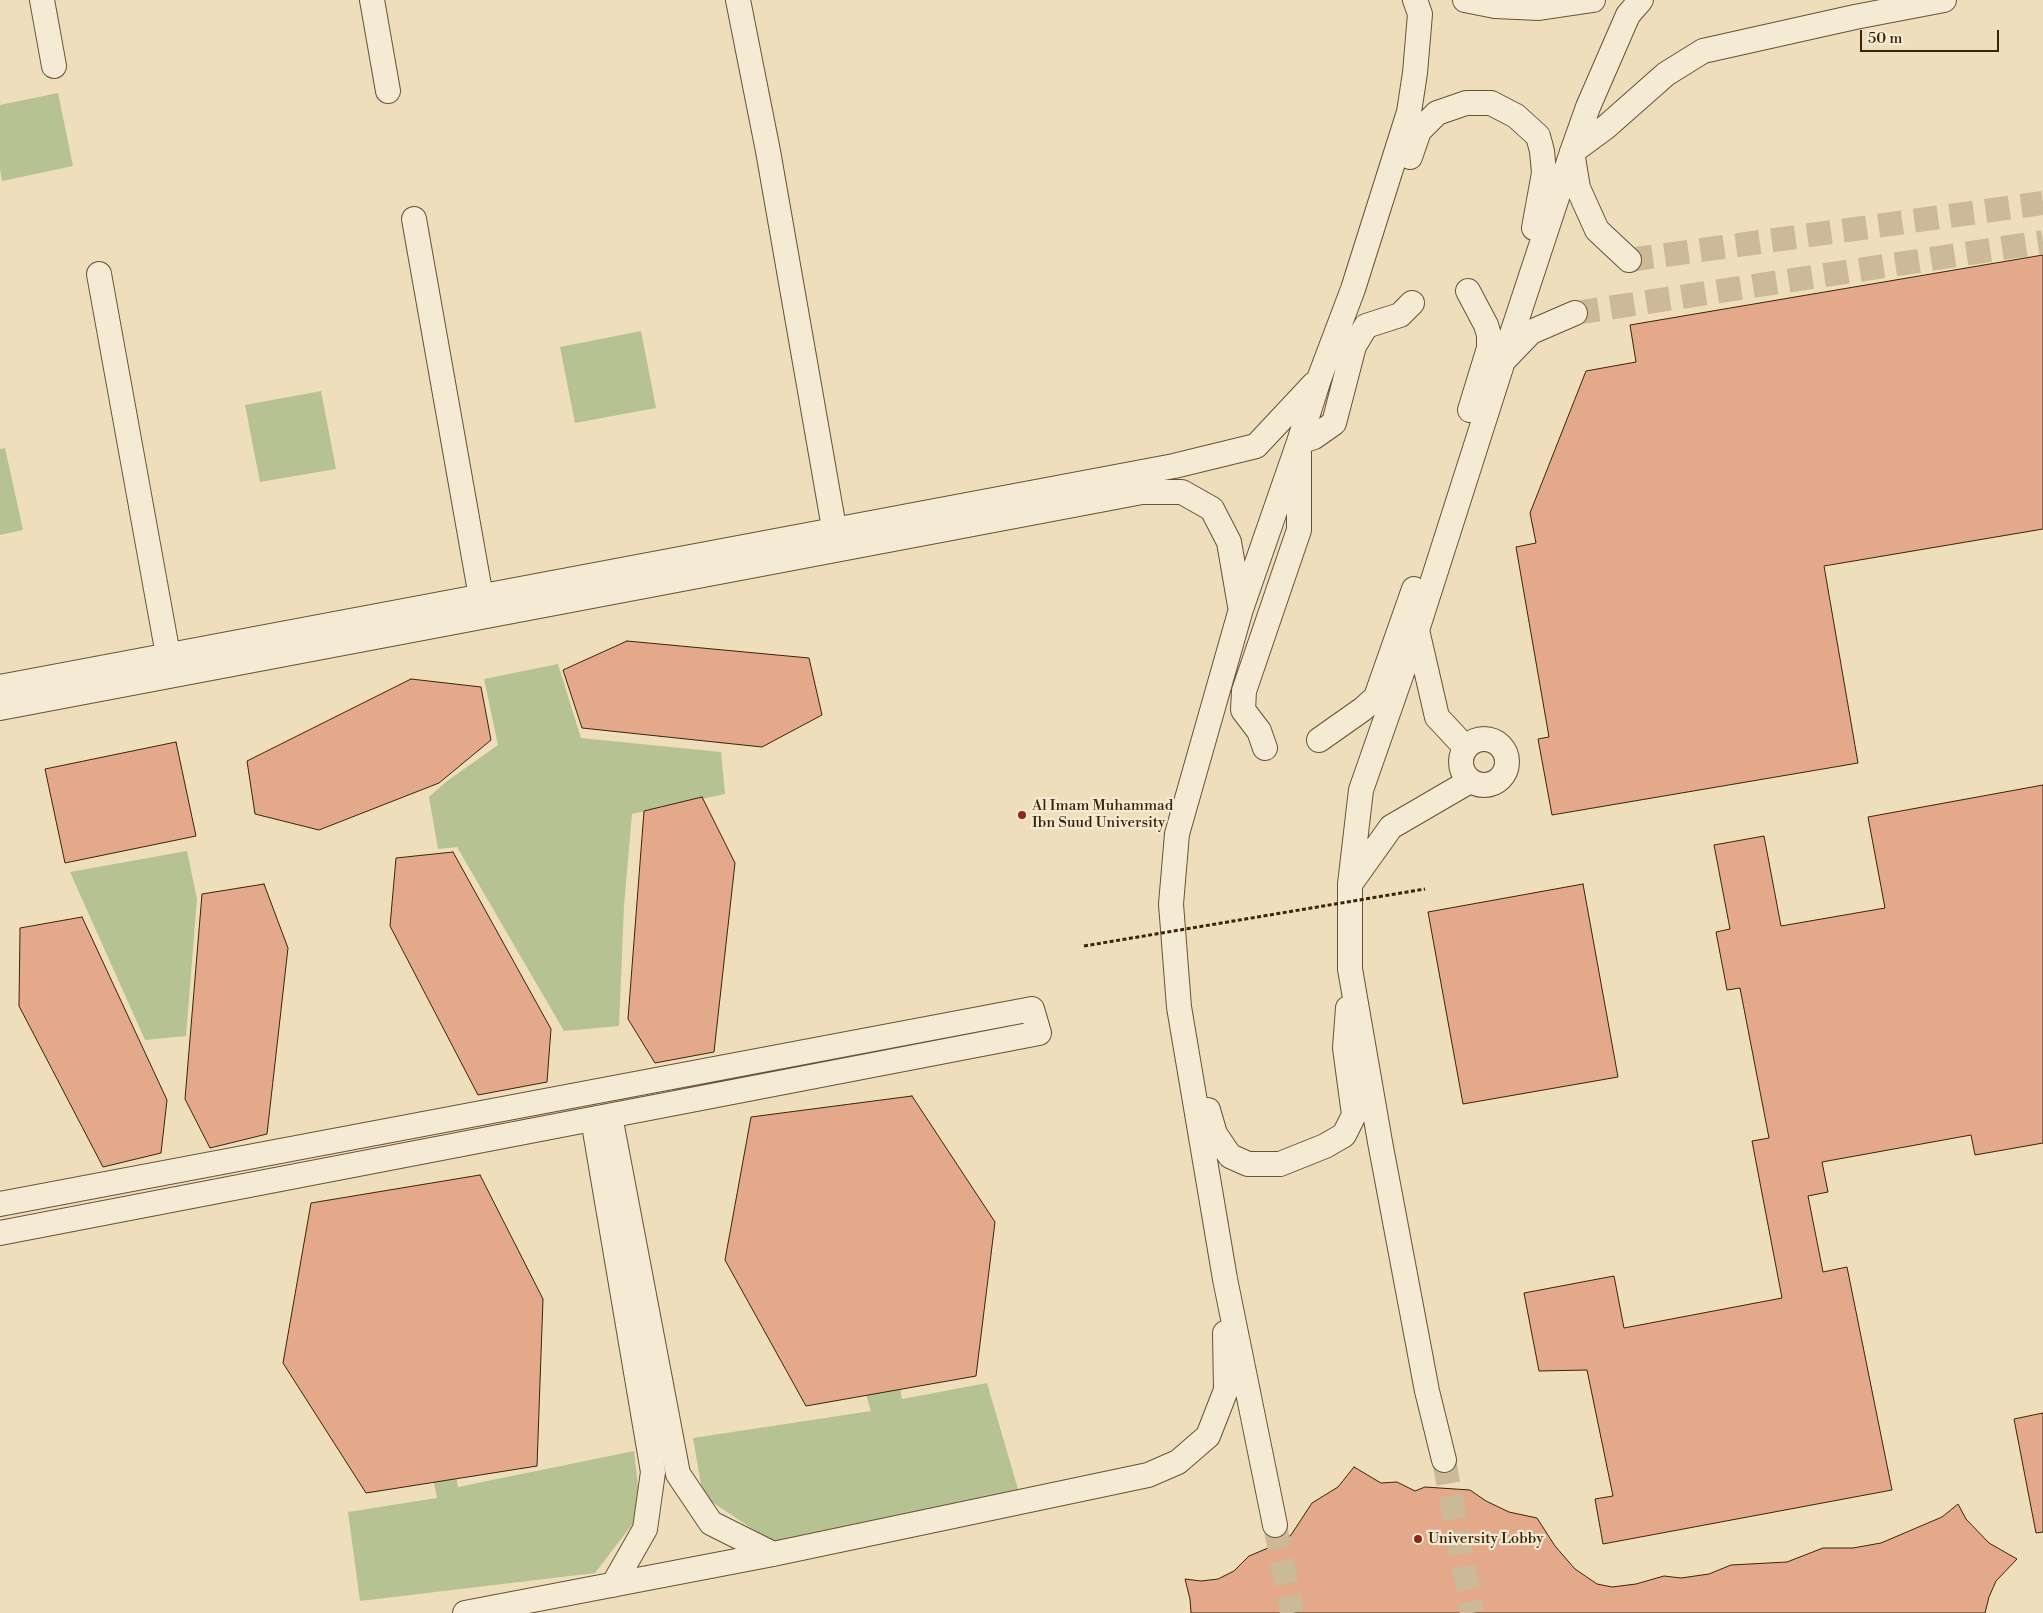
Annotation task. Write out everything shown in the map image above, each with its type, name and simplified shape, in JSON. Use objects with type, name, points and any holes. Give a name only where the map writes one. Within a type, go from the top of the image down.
[{"type":"street","points":[[42,0],[54,66]]},
{"type":"street","points":[[372,0],[388,91]]},
{"type":"street","points":[[738,0],[768,151],[836,540]]},
{"type":"street","points":[[1275,1525],[1225,1279],[1179,1008],[1171,904],[1177,834],[1241,609],[1299,442],[1318,379],[1353,289],[1409,112],[1416,73],[1420,14],[1415,0]]},
{"type":"street","points":[[1465,0],[1495,6],[1539,8],[1592,0]]},
{"type":"street","points":[[1179,1008],[1215,1134],[1230,1156],[1248,1164],[1280,1164],[1325,1146],[1344,1135],[1354,1116],[1345,1048],[1350,969],[1350,884],[1361,790],[1417,630],[1502,362],[1572,152],[1588,107],[1628,16],[1641,0]]},
{"type":"street","points":[[1572,152],[1606,127],[1666,74],[1703,51],[1855,17],[1944,0]]},
{"type":"street","points":[[1353,289],[1392,209],[1419,131],[1437,113],[1466,103],[1491,103],[1516,116],[1538,136],[1542,151],[1544,173],[1534,233],[1532,270]]},
{"type":"street","points":[[1572,152],[1578,188],[1597,230],[1629,260]]},
{"type":"street","points":[[414,219],[481,597]]},
{"type":"street","points":[[99,274],[168,656]]},
{"type":"street","points":[[1319,740],[1364,709],[1376,697],[1413,593],[1460,497],[1461,440],[1489,348],[1489,335],[1486,325],[1468,291]]},
{"type":"street","points":[[1299,442],[1314,437],[1334,423],[1354,346],[1366,326],[1400,314],[1412,303]]},
{"type":"street","points":[[1502,362],[1531,332],[1575,313]]},
{"type":"street","points":[[0,708],[836,540],[1174,466],[1256,446],[1318,379]]},
{"type":"street","points":[[1265,748],[1259,731],[1244,710],[1244,691],[1299,530],[1299,442]]},
{"type":"street","points":[[0,687],[481,597],[1142,492],[1182,492],[1212,509],[1229,542],[1241,609]]},
{"type":"street","points":[[1417,630],[1437,717],[1465,747]]},
{"type":"street","points":[[1482,738],[1494,741],[1504,749],[1507,762],[1504,774],[1495,782],[1482,785],[1470,781],[1460,765],[1462,752],[1465,747],[1482,738]]},
{"type":"street","points":[[1350,884],[1392,827],[1470,781]]},
{"type":"street","points":[[1350,969],[1378,1133],[1427,1391],[1444,1460]]},
{"type":"street","points":[[0,1204],[1032,1009],[1039,1033],[0,1234]]},
{"type":"street","points":[[601,1118],[678,1474],[711,1523],[773,1554]]},
{"type":"street","points":[[601,1118],[653,1472],[645,1529],[613,1585]]},
{"type":"street","points":[[114,1182],[119,1210]]},
{"type":"street","points":[[465,1613],[773,1554],[1148,1475],[1178,1462],[1208,1436],[1226,1390],[1225,1279]]},
{"type":"path","points":[[1084,946],[1425,889]]},
{"type":"green space","points":[[58,93],[73,166],[2,181],[0,169],[0,105]]},
{"type":"green space","points":[[641,331],[656,408],[575,423],[560,347]]},
{"type":"green space","points":[[321,391],[336,469],[260,482],[245,405]]},
{"type":"green space","points":[[5,448],[23,530],[0,535],[0,449]]},
{"type":"green space","points":[[558,664],[581,738],[721,752],[725,794],[632,814],[624,906],[619,1026],[564,1031],[457,847],[438,849],[429,797],[447,781],[498,745],[484,679]]},
{"type":"green space","points":[[187,851],[197,899],[186,1036],[145,1040],[70,872]]},
{"type":"green space","points":[[827,1270],[887,1308],[902,1399],[987,1383],[1020,1496],[775,1544],[703,1496],[693,1438],[871,1411]]},
{"type":"green space","points":[[442,1389],[458,1487],[634,1451],[641,1513],[595,1573],[360,1601],[348,1512],[437,1498],[420,1415]]},
{"type":"building","points":[[2043,255],[2043,529],[1824,566],[1858,763],[1552,815],[1538,739],[1549,737],[1516,547],[1536,543],[1530,513],[1586,371],[1636,362],[1630,325]]},
{"type":"building","points":[[627,641],[809,658],[822,715],[762,747],[582,728],[563,670]]},
{"type":"building","points":[[411,679],[481,687],[491,740],[439,783],[319,830],[255,814],[247,761]]},
{"type":"building","points":[[176,742],[196,836],[65,863],[45,769]]},
{"type":"building","points":[[2043,785],[2043,1143],[1975,1155],[1971,1135],[1822,1162],[1828,1192],[1808,1196],[1823,1272],[1847,1267],[1892,1490],[1603,1544],[1595,1499],[1613,1496],[1587,1370],[1539,1371],[1524,1293],[1614,1276],[1624,1328],[1782,1298],[1752,1141],[1769,1138],[1740,988],[1727,990],[1716,932],[1730,929],[1714,845],[1764,836],[1781,926],[1885,908],[1868,817]]},
{"type":"building","points":[[702,797],[735,863],[714,1052],[655,1063],[628,1019],[644,811]]},
{"type":"building","points":[[453,852],[551,1029],[547,1082],[478,1095],[390,926],[396,858]]},
{"type":"building","points":[[264,884],[288,948],[267,1134],[210,1148],[185,1099],[202,894]]},
{"type":"building","points":[[1583,884],[1618,1077],[1463,1104],[1428,912]]},
{"type":"building","points":[[82,917],[167,1100],[161,1153],[103,1167],[19,1006],[20,928]]},
{"type":"building","points":[[912,1096],[995,1222],[976,1376],[806,1406],[725,1260],[751,1117]]},
{"type":"building","points":[[480,1175],[543,1299],[537,1466],[366,1493],[283,1363],[311,1203]]},
{"type":"building","points":[[2043,1413],[2043,1532],[2036,1533],[2014,1419]]},
{"type":"building","name":"University Lobby","points":[[1354,1467],[1381,1483],[1397,1482],[1415,1491],[1425,1487],[1470,1490],[1486,1501],[1509,1512],[1537,1518],[1555,1546],[1575,1569],[1597,1584],[1612,1587],[1636,1584],[1664,1576],[1681,1578],[1709,1574],[1731,1565],[1787,1562],[1823,1548],[1853,1548],[1881,1543],[1942,1517],[1958,1504],[1966,1519],[1989,1543],[2017,1559],[1996,1581],[1985,1613],[1191,1613],[1185,1579],[1201,1581],[1218,1579],[1234,1571],[1249,1556],[1280,1543],[1291,1535],[1312,1503],[1338,1487]]},
{"type":"tunnel","points":[[1629,260],[2043,203]]},
{"type":"tunnel","points":[[1575,313],[2043,242]]},
{"type":"tunnel","points":[[1444,1460],[1472,1613]]},
{"type":"tunnel","points":[[1275,1525],[1292,1613]]},
{"type":"place","name":"Al Imam Muhammad Ibn Suud University","points":[[1022,815]]},
{"type":"place","name":"University Lobby","points":[[1418,1539]]}]
